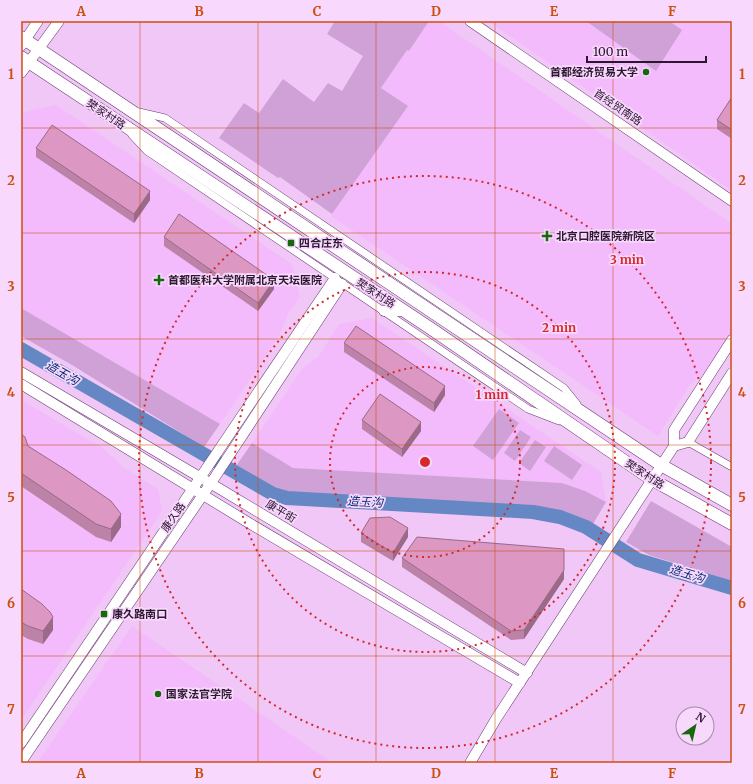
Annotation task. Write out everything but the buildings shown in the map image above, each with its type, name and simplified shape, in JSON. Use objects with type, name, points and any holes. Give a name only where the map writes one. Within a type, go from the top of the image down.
[{"type":"main road","name":"樊家村路","points":[[28,43],[133,111],[586,415],[661,464],[732,505]]},
{"type":"main road","name":"樊家村路","points":[[24,60],[404,311],[652,479],[732,524]]},
{"type":"street","points":[[21,73],[28,43],[38,21]]},
{"type":"street","points":[[28,43],[58,21]]},
{"type":"street","name":"首经贸南路","points":[[470,21],[732,201]]},
{"type":"street","points":[[124,126],[147,151],[528,409],[578,428]]},
{"type":"street","name":"康久路","points":[[21,762],[229,456],[338,281]]},
{"type":"street","name":"康久路","points":[[21,743],[209,464],[326,300]]},
{"type":"street","points":[[384,312],[404,311]]},
{"type":"street","points":[[470,763],[496,719],[674,446],[674,430],[732,340]]},
{"type":"street","name":"康平街","points":[[21,372],[527,673]]},
{"type":"street","points":[[674,446],[688,442],[732,373]]},
{"type":"street","points":[[21,384],[520,683]]},
{"type":"street","points":[[688,442],[732,467]]},
{"type":"shaded area","points":[[335,21],[429,21],[409,51],[407,50],[381,88],[408,106],[332,214],[280,177],[278,178],[219,138],[244,103],[259,113],[283,79],[314,102],[328,83],[342,91],[363,56],[327,34]]},
{"type":"shaded area","name":"北京口腔医院新院区","points":[[429,21],[439,21],[732,224],[732,331],[707,370],[689,386],[658,436],[331,216],[407,106],[381,88],[407,50],[409,51]]},
{"type":"shaded area","name":"首都经济贸易大学","points":[[488,21],[732,21],[732,191],[634,122]]},
{"type":"shaded area","points":[[586,21],[669,21],[682,30],[656,71]]},
{"type":"shaded area","name":"首都医科大学附属北京天坛医院","points":[[56,105],[292,264],[300,297],[288,314],[279,336],[220,424],[21,308],[21,117],[24,112]]},
{"type":"shaded area","points":[[21,308],[220,424],[204,447],[72,365],[21,336]]},
{"type":"shaded area","points":[[372,318],[601,472],[606,502],[585,491],[562,483],[293,468],[252,443],[302,369],[318,357],[339,324]]},
{"type":"shaded area","points":[[21,400],[103,448],[123,467],[158,489],[162,511],[21,720]]},
{"type":"shaded area","points":[[499,409],[519,423],[493,460],[473,446]]},
{"type":"shaded area","points":[[520,430],[531,437],[515,461],[504,453]]},
{"type":"shaded area","points":[[535,440],[546,447],[530,471],[519,463]]},
{"type":"shaded area","points":[[252,443],[293,468],[562,483],[585,491],[606,502],[593,524],[560,511],[542,507],[288,493],[277,489],[236,466]]},
{"type":"shaded area","points":[[554,446],[582,465],[572,480],[544,461]]},
{"type":"shaded area","points":[[651,501],[732,547],[732,581],[649,555],[626,542]]},
{"type":"shaded area","name":"国家法官学院","points":[[132,626],[333,763],[37,763]]},
{"type":"waterway","name":"造玉沟","points":[[21,349],[273,494],[287,498],[533,512],[560,517],[586,527],[638,560],[732,588]]},
{"type":"place","name":"首都经济贸易大学","points":[[646,72]]},
{"type":"place","name":"北京口腔医院新院区","points":[[547,236]]},
{"type":"place","name":"四合庄东","points":[[291,243]]},
{"type":"place","name":"首都医科大学附属北京天坛医院","points":[[159,280]]},
{"type":"place","name":"康久路南口","points":[[104,614]]},
{"type":"place","name":"国家法官学院","points":[[158,694]]}]
